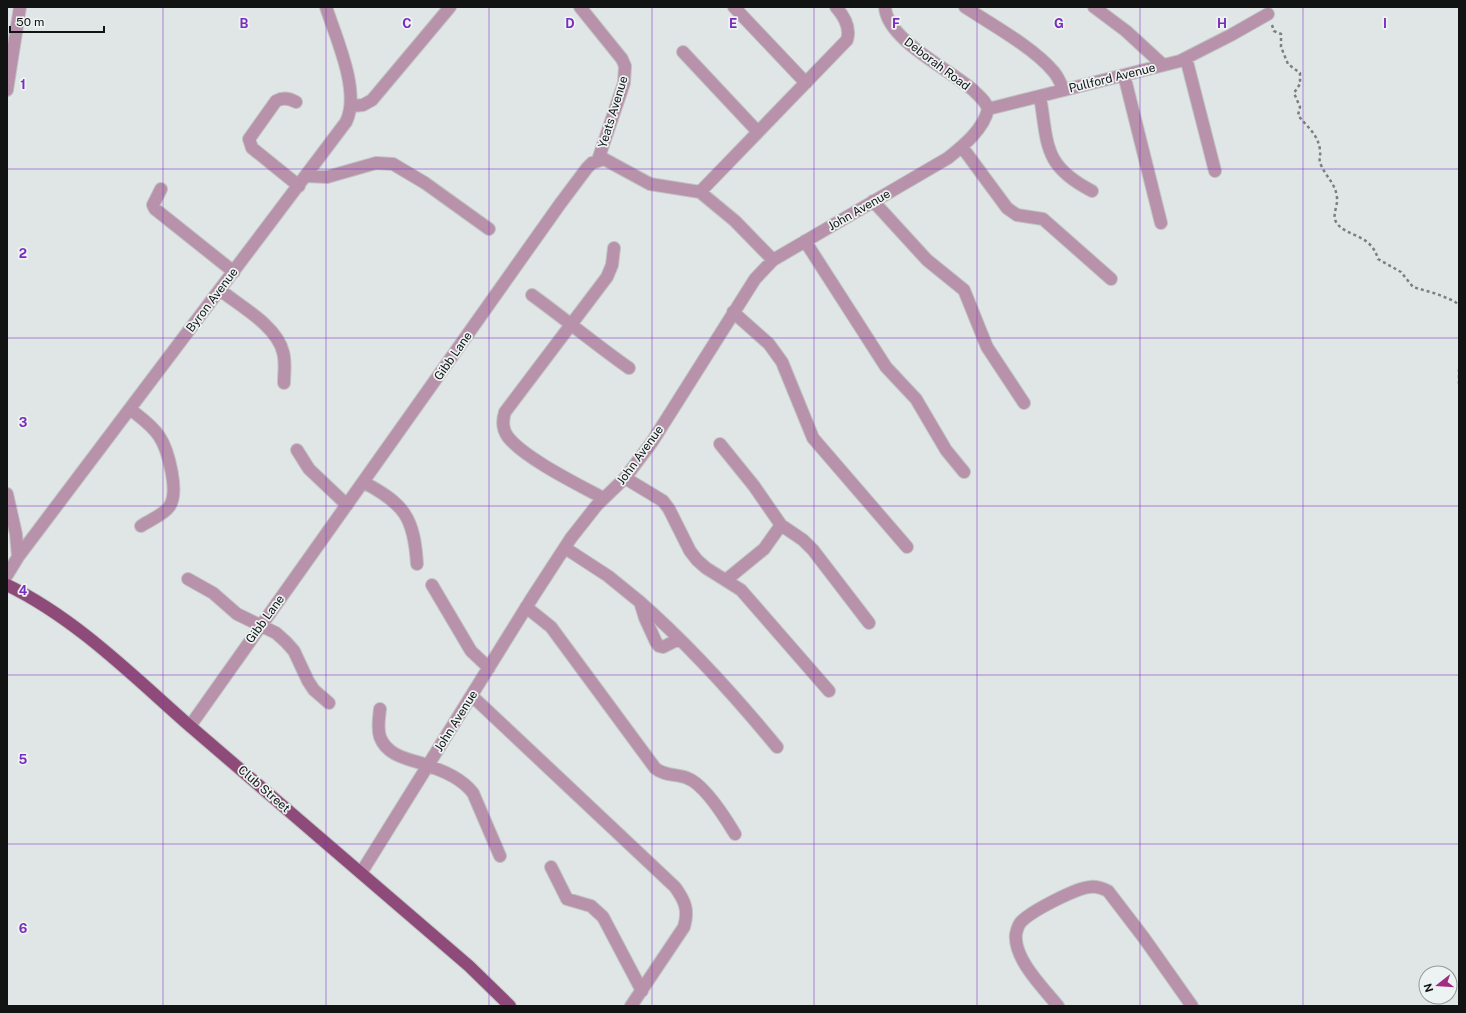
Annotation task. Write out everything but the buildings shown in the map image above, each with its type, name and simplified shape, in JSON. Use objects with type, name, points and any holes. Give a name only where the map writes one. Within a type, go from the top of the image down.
[{"type":"main road","name":"Club Street","points":[[7,585],[35,600],[80,632],[469,966],[510,1006]]},
{"type":"street","points":[[7,90],[20,7]]},
{"type":"street","points":[[326,7],[346,69],[352,106],[363,105],[372,100],[450,7]]},
{"type":"street","name":"Yeats Avenue","points":[[580,7],[622,59],[625,66],[624,83],[598,160]]},
{"type":"street","points":[[734,7],[806,82]]},
{"type":"street","points":[[965,7],[1017,41],[1047,65],[1057,77],[1064,90]]},
{"type":"street","points":[[1094,7],[1126,31],[1163,65]]},
{"type":"street","points":[[700,192],[847,40],[848,30],[840,8]]},
{"type":"street","name":"Deborah Road","points":[[886,12],[898,34],[966,84],[984,101],[988,109]]},
{"type":"street","name":"Pullford Avenue","points":[[988,109],[1186,58],[1268,14]]},
{"type":"street","points":[[683,52],[758,132]]},
{"type":"street","points":[[1186,58],[1215,170]]},
{"type":"street","points":[[1124,75],[1162,223]]},
{"type":"street","points":[[1040,96],[1047,142],[1052,157],[1065,175],[1092,191]]},
{"type":"street","points":[[296,102],[290,99],[282,98],[276,101],[249,139],[252,148],[302,181],[327,177],[376,163],[393,164],[425,183],[488,229]]},
{"type":"street","name":"Byron Avenue","points":[[7,575],[18,557],[346,122],[352,106]]},
{"type":"street","name":"John Avenue","points":[[361,873],[526,607],[565,548],[603,498],[625,478],[652,442],[733,312],[761,272],[773,260],[873,201],[938,165],[962,147],[982,122],[988,109]]},
{"type":"street","points":[[962,147],[1007,208],[1017,215],[1043,219],[1111,279]]},
{"type":"street","points":[[598,160],[609,161],[650,184],[700,192],[735,221],[773,260]]},
{"type":"street","name":"Gibb Lane","points":[[190,726],[560,204],[587,168],[598,160]]},
{"type":"street","points":[[161,189],[153,205],[155,209],[234,272]]},
{"type":"street","points":[[873,201],[927,260],[964,290],[987,347],[1024,403]]},
{"type":"street","points":[[805,241],[886,367],[916,399],[946,450],[964,472]]},
{"type":"street","points":[[603,498],[535,459],[508,437],[502,422],[505,412],[607,276],[612,265],[614,248]]},
{"type":"street","points":[[220,290],[277,336],[284,354],[284,383]]},
{"type":"street","points":[[532,295],[571,324],[584,337],[629,368]]},
{"type":"street","points":[[733,312],[769,344],[782,362],[807,428],[813,438],[907,547]]},
{"type":"street","points":[[130,409],[156,431],[160,437],[166,452],[173,481],[174,493],[169,507],[141,526]]},
{"type":"street","points":[[720,444],[754,486],[780,525],[803,540],[813,550],[869,623]]},
{"type":"street","points":[[297,450],[309,469],[347,505]]},
{"type":"street","points":[[625,478],[663,501],[670,509],[690,551],[697,560],[706,568],[741,590],[829,691]]},
{"type":"street","points":[[363,482],[391,499],[405,514],[415,537],[417,564]]},
{"type":"street","points":[[7,494],[16,534],[18,557]]},
{"type":"street","points":[[726,580],[764,548],[780,525]]},
{"type":"street","points":[[565,548],[613,580],[640,602],[679,639],[745,708],[777,747]]},
{"type":"street","points":[[188,579],[212,593],[237,614],[261,625],[286,642],[294,651],[308,681],[314,690],[328,703]]},
{"type":"street","points":[[432,585],[471,651],[489,668]]},
{"type":"street","points":[[640,602],[645,618],[658,644],[663,647],[679,639]]},
{"type":"street","points":[[526,607],[548,624],[555,632],[655,768],[662,773],[690,779],[720,809],[735,834]]},
{"type":"street","points":[[472,696],[669,882],[684,900],[688,912],[684,927],[631,1006]]},
{"type":"street","points":[[380,709],[378,729],[385,744],[399,756],[410,761],[428,765],[453,776],[467,786],[473,793],[500,856]]},
{"type":"street","points":[[551,867],[562,892],[567,898],[591,906],[603,917],[642,991]]},
{"type":"street","points":[[1058,1006],[1020,957],[1016,941],[1018,928],[1021,922],[1029,916],[1072,892],[1090,887],[1102,888],[1108,891],[1144,938],[1192,1006]]},
{"type":"path","points":[[1268,14],[1274,31],[1281,34],[1281,47],[1288,64],[1300,73],[1300,84],[1294,93],[1300,107],[1298,115],[1304,123],[1313,130],[1317,138],[1320,151],[1319,160],[1321,166],[1331,179],[1337,199],[1335,211],[1336,222],[1342,228],[1365,240],[1376,252],[1378,259],[1401,272],[1413,287],[1437,294],[1454,301],[1459,305]]},
{"type":"path","points":[[1459,369],[1459,385]]}]
